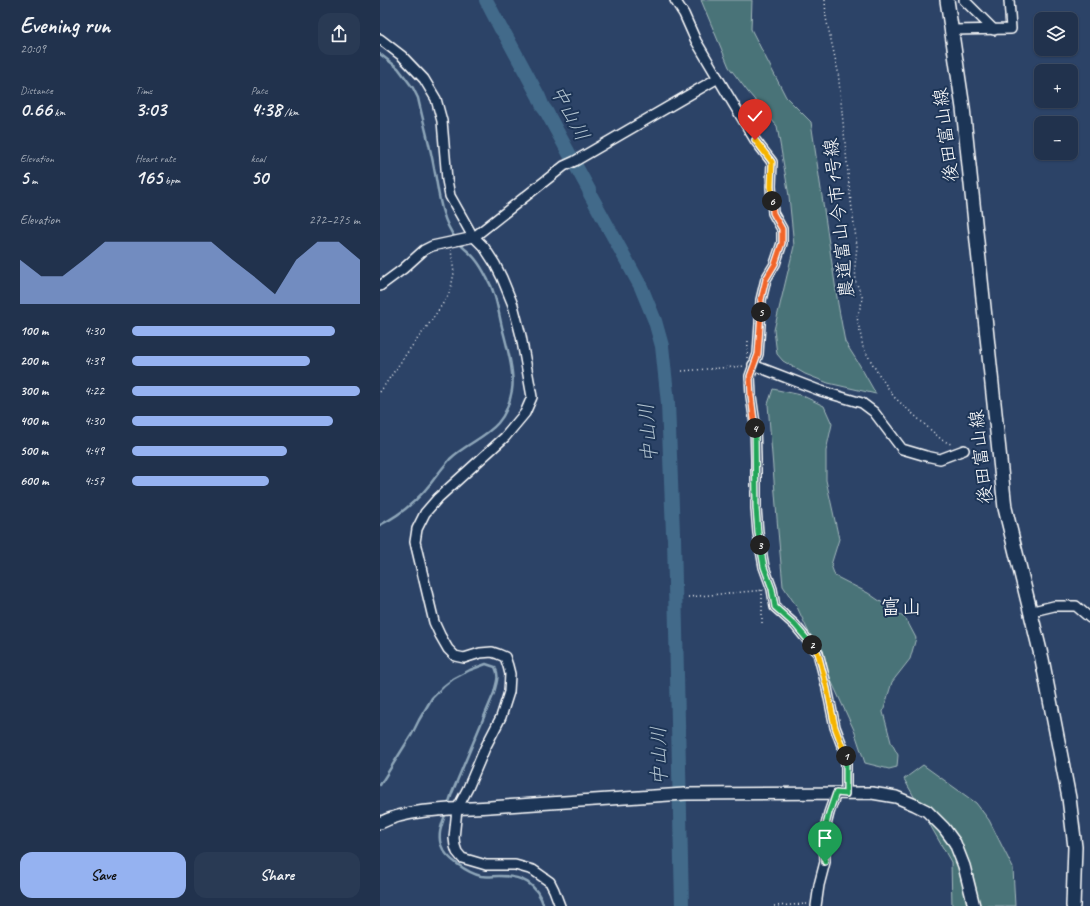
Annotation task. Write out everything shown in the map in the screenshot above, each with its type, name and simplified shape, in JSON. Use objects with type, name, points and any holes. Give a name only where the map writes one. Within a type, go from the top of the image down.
[{"type":"main road","name":"後田富山線","points":[[947,0],[963,108],[1005,508],[1029,612],[1042,659],[1069,798],[1075,847],[1073,906]]},
{"type":"street","points":[[675,0],[684,14],[696,42],[755,140],[772,162],[771,186],[773,213],[782,229],[782,243],[775,264],[766,279],[761,300],[758,354],[750,366],[751,396],[755,424],[756,508],[758,533],[764,567],[772,589],[775,607],[795,625],[818,653],[835,727],[846,756],[841,793],[829,813],[824,833],[825,862],[816,905]]},
{"type":"street","points":[[964,0],[994,30]]},
{"type":"street","points":[[952,30],[1011,30],[1009,0]]},
{"type":"street","points":[[380,39],[402,56],[424,80],[436,99],[442,121],[447,180],[450,196],[474,237],[484,247],[502,278],[513,305],[521,336],[532,397],[525,413],[505,437],[438,498],[425,513],[417,529],[415,542],[434,622],[448,649],[455,656],[464,658],[480,653],[492,652],[498,654],[505,658],[510,674],[509,692],[501,717],[485,748],[457,810],[454,838],[455,846],[462,858],[486,865],[515,865],[533,870],[550,882],[560,906]]},
{"type":"street","points":[[380,286],[424,250],[432,246],[474,237],[564,166],[718,78]]},
{"type":"street","points":[[750,366],[821,391],[862,403],[874,412],[902,449],[940,459],[964,450]]},
{"type":"street","points":[[1029,612],[1054,606],[1076,606],[1090,618]]},
{"type":"street","points":[[380,823],[389,818],[404,814],[447,809],[457,810],[685,794],[872,793],[896,797],[927,811],[944,828],[955,843],[964,866],[974,906]]},
{"type":"path","name":"農道富山今市1号線","points":[[825,0],[826,18],[838,71],[850,194],[857,246],[855,265],[856,282],[863,299],[857,317],[863,347],[894,397],[942,440],[964,450],[999,452]]},
{"type":"path","points":[[380,392],[448,296],[454,273],[449,242]]},
{"type":"path","points":[[682,371],[750,366],[748,341]]},
{"type":"path","points":[[688,597],[772,589]]},
{"type":"path","points":[[762,590],[762,623]]},
{"type":"path","points":[[774,906],[816,905]]},
{"type":"green space","points":[[701,0],[752,0],[751,29],[786,97],[811,122],[845,342],[876,394],[828,383],[805,374],[783,361],[777,354],[774,330],[794,246],[789,196],[777,126],[729,67]]},
{"type":"green space","points":[[773,389],[801,395],[824,406],[832,424],[826,451],[826,480],[839,539],[831,565],[835,576],[868,593],[906,619],[916,638],[910,659],[892,682],[883,712],[891,742],[898,755],[897,767],[889,769],[865,763],[854,730],[797,607],[783,586],[768,404]]},
{"type":"green space","points":[[923,765],[976,803],[989,820],[1013,868],[1015,906],[952,906],[951,862],[904,779]]},
{"type":"waterway","name":"中山川","points":[[486,0],[641,287],[655,321],[662,346],[668,403],[674,537],[682,906]]},
{"type":"waterway","points":[[380,54],[398,68],[413,88],[418,98],[431,151],[443,214],[456,239]]},
{"type":"waterway","points":[[380,525],[394,517],[414,502],[426,490],[450,459],[493,428],[503,416],[510,399],[513,383],[511,367],[495,296],[479,264],[459,243]]},
{"type":"waterway","points":[[380,785],[412,734],[432,698],[453,679],[486,664],[495,667],[497,674],[494,693],[448,805]]},
{"type":"waterway","points":[[446,812],[441,828],[440,841],[443,850],[452,860],[464,868],[481,876],[507,876],[522,879],[533,886],[541,898],[544,906]]},
{"type":"district","name":"富山","points":[[901,607]]},
{"type":"route","points":[[755,140],[772,162],[771,186],[773,213],[782,229],[782,243],[775,264],[766,279],[761,300],[758,354],[750,376],[755,424],[756,508],[758,533],[764,567],[772,589],[775,607],[795,625],[818,653],[835,727],[846,756],[846,794],[836,793],[829,813],[824,833],[825,862]]}]
